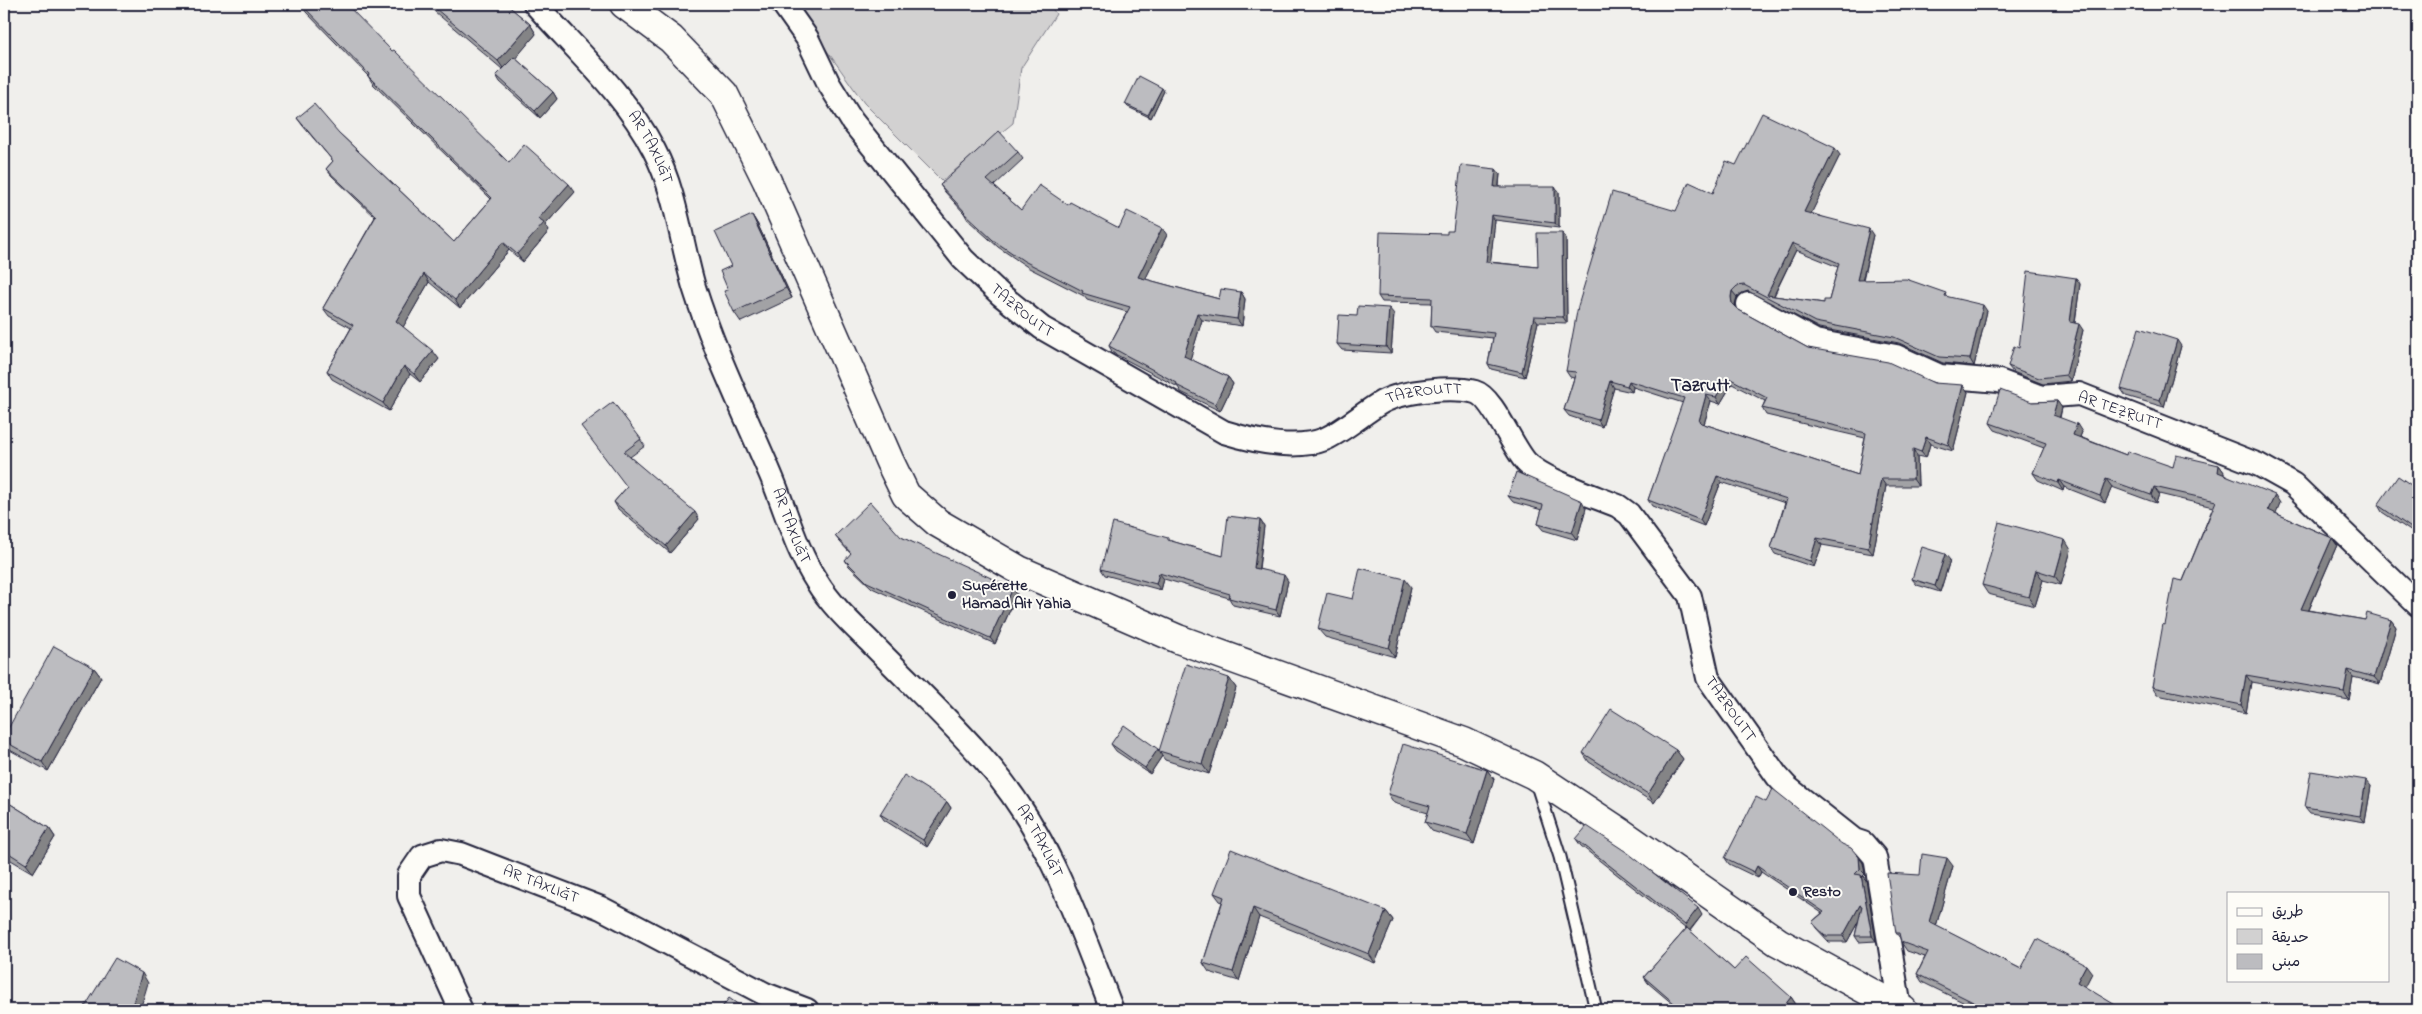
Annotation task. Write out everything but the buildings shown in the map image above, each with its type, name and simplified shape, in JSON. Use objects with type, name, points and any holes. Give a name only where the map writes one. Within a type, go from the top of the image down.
[{"type":"main road","points":[[624,4],[671,39],[724,94],[767,181],[898,479],[906,495],[938,523],[1019,570],[1178,639],[1464,742],[1534,775],[1623,834],[1778,942],[1902,1009]]},
{"type":"street","name":"AR TAXLIǦT","points":[[535,4],[626,106],[642,128],[657,155],[667,181],[694,287],[705,318],[775,486],[798,548],[818,585],[846,618],[988,763],[1020,806],[1050,856],[1112,1010]]},
{"type":"street","name":"TAZROUTT","points":[[783,4],[807,38],[830,84],[852,121],[963,259],[1001,295],[1042,328],[1224,432],[1247,439],[1297,444],[1324,439],[1384,401],[1408,393],[1461,390],[1478,393],[1488,403],[1518,452],[1536,471],[1618,506],[1629,514],[1690,596],[1708,678],[1777,776],[1787,787],[1854,840],[1863,843],[1875,857],[1902,1009]]},
{"type":"street","name":"AR TEẒṚUTT","points":[[1748,304],[1815,341],[1896,356],[1940,376],[1999,381],[2041,397],[2079,394],[2259,465],[2293,484],[2418,605]]},
{"type":"street","name":"AR TAXLIǦT","points":[[462,1010],[409,896],[409,875],[422,856],[441,850],[462,854],[601,908],[765,994],[807,1010]]},
{"type":"lane","points":[[1534,775],[1560,858],[1596,1010]]},
{"type":"green space","points":[[794,4],[1049,4],[1056,14],[1021,68],[1013,123],[942,181],[864,103]]},
{"type":"place","name":"Supérette Hamad Ait Yahia","points":[[952,595]]},
{"type":"place","name":"Resto","points":[[1793,892]]},
{"type":"district","name":"Tazrutt","points":[[1700,386]]}]
